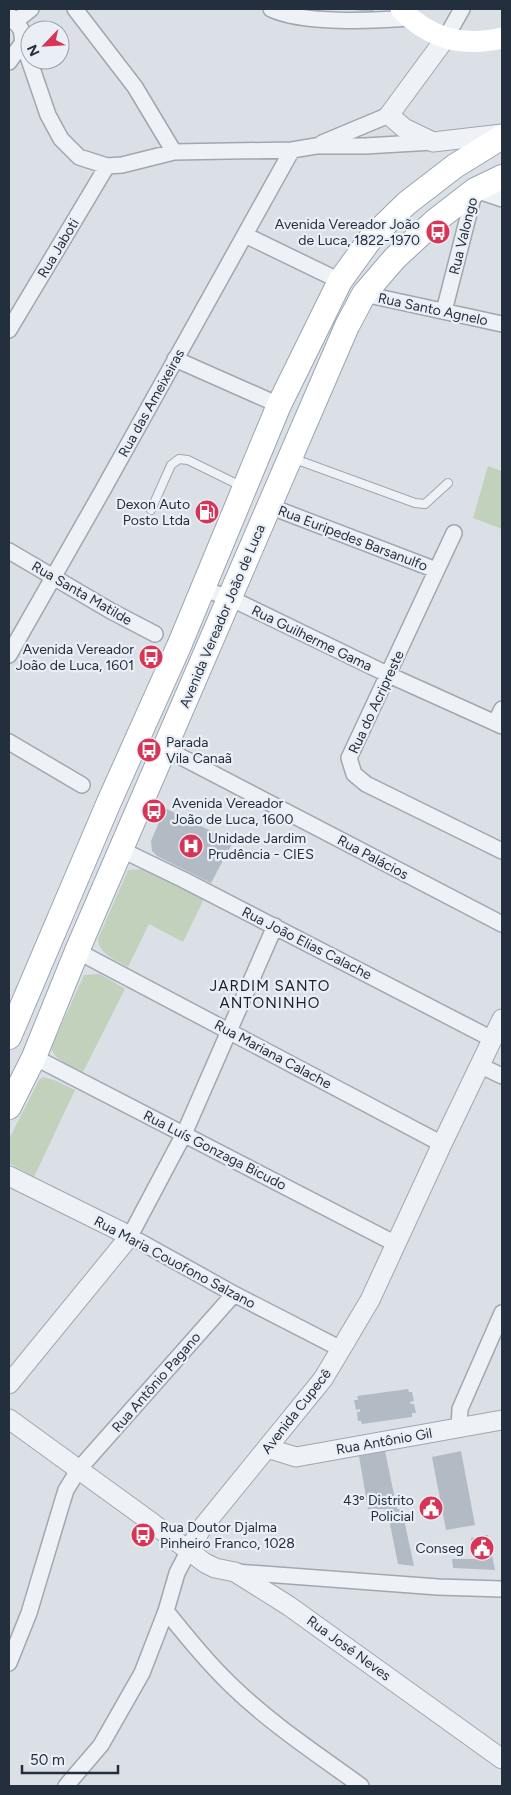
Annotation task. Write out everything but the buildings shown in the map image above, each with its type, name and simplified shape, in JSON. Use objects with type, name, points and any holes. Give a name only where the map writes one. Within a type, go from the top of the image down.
[{"type":"main road","points":[[405,13],[445,39],[485,42],[502,38]]},
{"type":"main road","name":"Avenida Vereador João de Luca","points":[[9,1038],[203,589],[279,405],[340,281],[371,238],[463,148],[502,135]]},
{"type":"main road","name":"Avenida Vereador João de Luca","points":[[9,1107],[34,1057],[77,951],[347,326],[364,294],[395,258],[435,221],[494,190]]},
{"type":"street","points":[[20,28],[12,18],[31,9]]},
{"type":"street","points":[[76,9],[135,86],[174,152]]},
{"type":"street","points":[[271,9],[283,14],[303,17],[374,21],[405,13]]},
{"type":"street","points":[[316,146],[389,115],[445,39],[462,9]]},
{"type":"street","points":[[9,62],[20,46]]},
{"type":"street","points":[[33,70],[48,115],[61,139],[79,157],[107,166],[122,165],[174,152],[292,150],[316,146],[365,146],[433,142]]},
{"type":"street","points":[[389,115],[404,128],[433,142],[463,148]]},
{"type":"street","name":"Rua das Ameixeiras","points":[[9,655],[292,150]]},
{"type":"street","name":"Rua Jaboti","points":[[9,330],[107,166]]},
{"type":"street","name":"Rua Valongo","points":[[444,311],[494,190]]},
{"type":"street","points":[[245,235],[340,281]]},
{"type":"street","name":"Rua Santo Agnelo","points":[[364,294],[502,324]]},
{"type":"street","points":[[176,359],[279,405]]},
{"type":"street","name":"Rua Euripedes Barsanulfo","points":[[270,506],[436,570]]},
{"type":"street","name":"Rua do Acripreste","points":[[454,533],[349,758],[354,774],[366,784],[502,851]]},
{"type":"street","name":"Rua Santa Matilde","points":[[9,551],[111,611],[155,634]]},
{"type":"street","name":"Rua Guilherme Gama","points":[[203,589],[230,598],[499,725]]},
{"type":"street","points":[[499,725],[502,709]]},
{"type":"street","points":[[9,742],[82,786]]},
{"type":"street","name":"Rua Palácios","points":[[164,748],[502,924]]},
{"type":"street","name":"Rua João Elias Calache","points":[[122,850],[275,926],[492,1039]]},
{"type":"street","points":[[9,1384],[130,1236],[184,1134],[275,926]]},
{"type":"street","name":"Rua Mariana Calache","points":[[77,951],[442,1144]]},
{"type":"street","name":"Avenida Cupecê","points":[[66,1786],[101,1745],[142,1673],[166,1611],[177,1573],[201,1529],[323,1379],[370,1300],[502,1019]]},
{"type":"street","name":"Rua Luís Gonzaga Bicudo","points":[[34,1057],[396,1244]]},
{"type":"street","points":[[479,1065],[502,1076]]},
{"type":"street","name":"Rua Maria Couofono Salzano","points":[[9,1176],[130,1236],[234,1294],[342,1349]]},
{"type":"street","name":"Rua Antônio Pagano","points":[[9,1663],[28,1612],[66,1490],[78,1469],[234,1294]]},
{"type":"street","points":[[459,1428],[460,1409],[502,1312]]},
{"type":"street","name":"Rua José Neves","points":[[9,1419],[210,1565],[235,1572],[290,1606],[502,1759]]},
{"type":"street","name":"Rua Antônio Gil","points":[[267,1448],[296,1457],[502,1420]]},
{"type":"street","points":[[235,1572],[438,1587],[502,1589]]},
{"type":"street","points":[[166,1611],[196,1648],[232,1686],[274,1723],[361,1786]]},
{"type":"lane","points":[[291,457],[415,504],[424,504],[448,483]]},
{"type":"lane","points":[[151,510],[171,466],[179,459],[188,460],[245,488]]},
{"type":"green space","points":[[488,466],[502,471],[502,529],[473,518]]},
{"type":"green space","points":[[142,869],[204,899],[183,942],[149,924],[128,967],[104,953],[98,939],[128,870]]},
{"type":"green space","points":[[100,974],[125,989],[83,1072],[60,1060],[51,1048],[84,975]]},
{"type":"green space","points":[[43,1077],[75,1090],[34,1177],[9,1163],[9,1139],[39,1080]]},
{"type":"place","name":"Avenida Vereador João de Luca, 1822-1970","points":[[438,232]]},
{"type":"place","name":"Dexon Auto Posto Ltda","points":[[207,512]]},
{"type":"place","name":"Avenida Vereador João de Luca, 1601","points":[[151,657]]},
{"type":"place","name":"Parada Vila Canaã","points":[[149,750]]},
{"type":"place","name":"Avenida Vereador João de Luca, 1600","points":[[154,811]]},
{"type":"place","name":"Unidade Jardim Prudência - CIES","points":[[191,846]]},
{"type":"place","name":"43º Distrito Policial","points":[[431,1508]]},
{"type":"place","name":"Rua Doutor Djalma Pinheiro Franco, 1028","points":[[143,1535]]},
{"type":"place","name":"Conseg","points":[[482,1548]]},
{"type":"district","name":"JARDIM SANTO ANTONINHO","points":[[270,994]]}]
